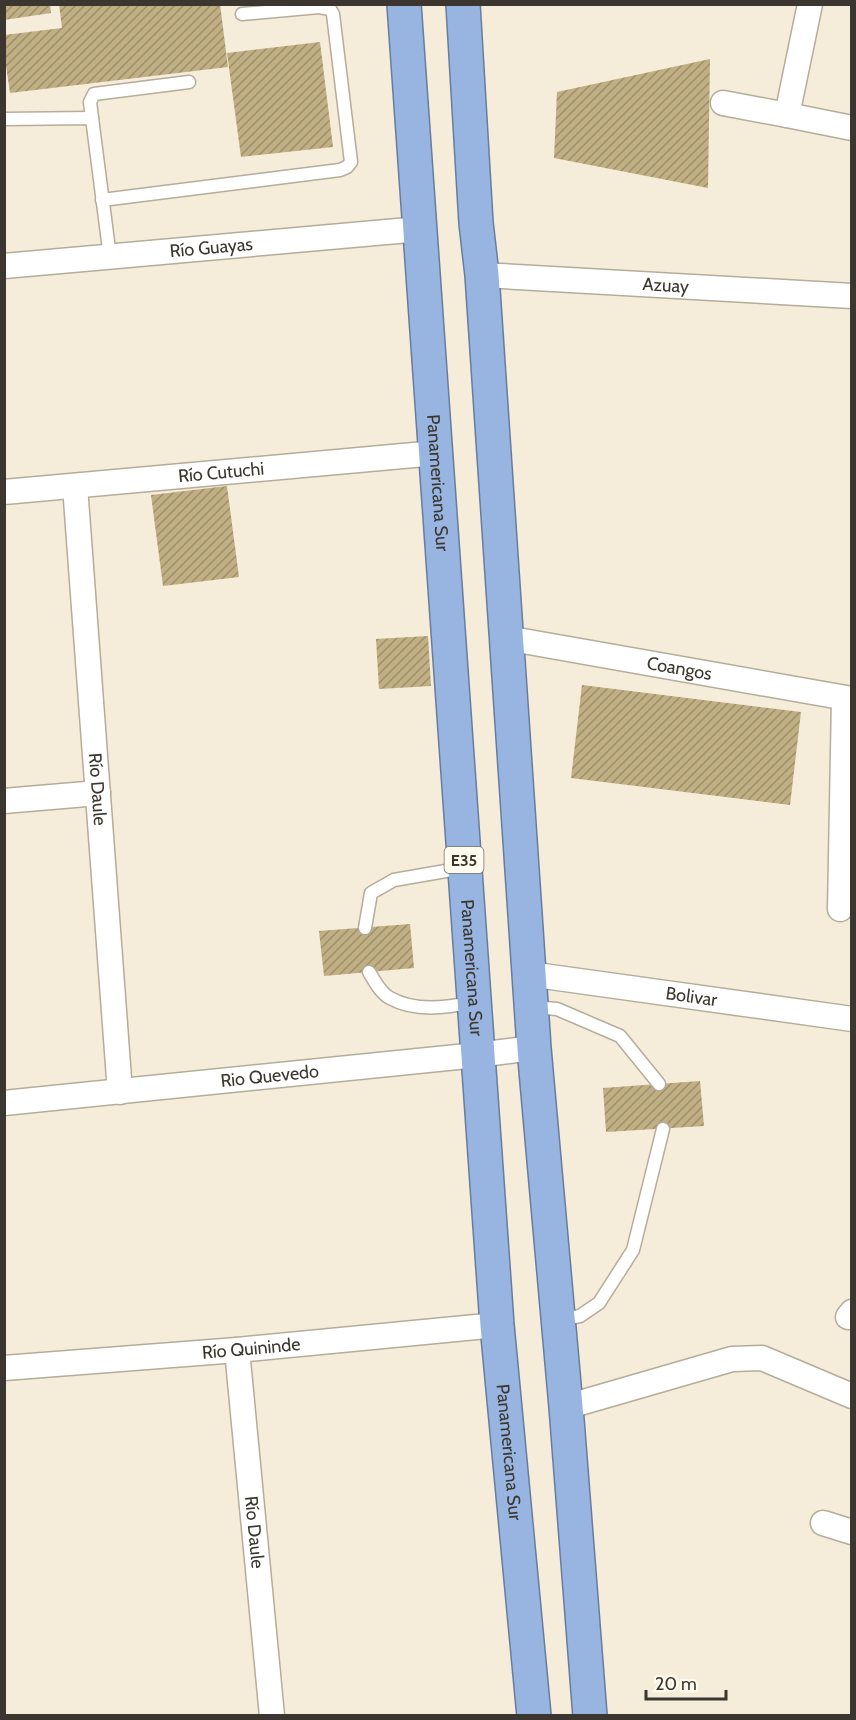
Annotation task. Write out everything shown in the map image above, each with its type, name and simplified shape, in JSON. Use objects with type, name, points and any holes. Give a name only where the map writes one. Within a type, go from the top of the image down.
[{"type":"highway","name":"Panamericana Sur","points":[[404,4],[497,1325],[534,1716]]},
{"type":"highway","points":[[463,4],[476,223],[482,275],[534,1048],[566,1407],[590,1716]]},
{"type":"street","points":[[787,116],[810,4]]},
{"type":"street","points":[[723,103],[852,128]]},
{"type":"street","name":"Río Guayas","points":[[4,266],[420,229]]},
{"type":"street","name":"Azuay","points":[[482,275],[852,296]]},
{"type":"street","name":"Río Cutuchi","points":[[4,492],[436,453]]},
{"type":"street","name":"Río Daule","points":[[75,486],[120,1092]]},
{"type":"street","name":"Coangos","points":[[506,638],[848,699]]},
{"type":"street","points":[[840,909],[848,699]]},
{"type":"street","points":[[4,801],[98,793]]},
{"type":"street","name":"Bolivar","points":[[529,975],[852,1019]]},
{"type":"street","name":"Rio Quevedo","points":[[4,1103],[534,1048]]},
{"type":"street","name":"Río Quininde","points":[[4,1368],[237,1350],[497,1325]]},
{"type":"street","name":"Río Daule","points":[[237,1350],[272,1716]]},
{"type":"street","points":[[566,1407],[732,1359],[762,1358],[852,1396]]},
{"type":"street","points":[[823,1523],[852,1532]]},
{"type":"lane","points":[[102,200],[340,170],[351,162],[333,14],[330,9],[319,7],[242,14]]},
{"type":"lane","points":[[110,257],[90,102],[94,94],[189,82]]},
{"type":"lane","points":[[4,119],[92,118]]},
{"type":"lane","points":[[364,928],[371,893],[394,880],[464,868]]},
{"type":"lane","points":[[369,972],[388,997],[416,1007],[447,1007],[474,1002]]},
{"type":"lane","points":[[532,1007],[557,1009],[621,1036],[659,1084]]},
{"type":"lane","points":[[557,1320],[580,1316],[599,1303],[633,1250],[663,1129]]},
{"type":"building","points":[[4,4],[50,4],[51,13],[4,20]]},
{"type":"building","points":[[59,4],[220,4],[228,67],[10,93],[4,35],[62,28]]},
{"type":"building","points":[[320,42],[333,147],[241,157],[227,53]]},
{"type":"building","points":[[710,59],[708,188],[554,158],[557,92]]},
{"type":"building","points":[[227,486],[239,577],[163,586],[151,495]]},
{"type":"building","points":[[428,636],[431,686],[379,689],[376,639]]},
{"type":"building","points":[[582,685],[801,712],[790,805],[571,778]]},
{"type":"building","points":[[410,924],[414,968],[324,976],[319,931]]},
{"type":"building","points":[[700,1081],[704,1126],[606,1132],[603,1088]]}]
